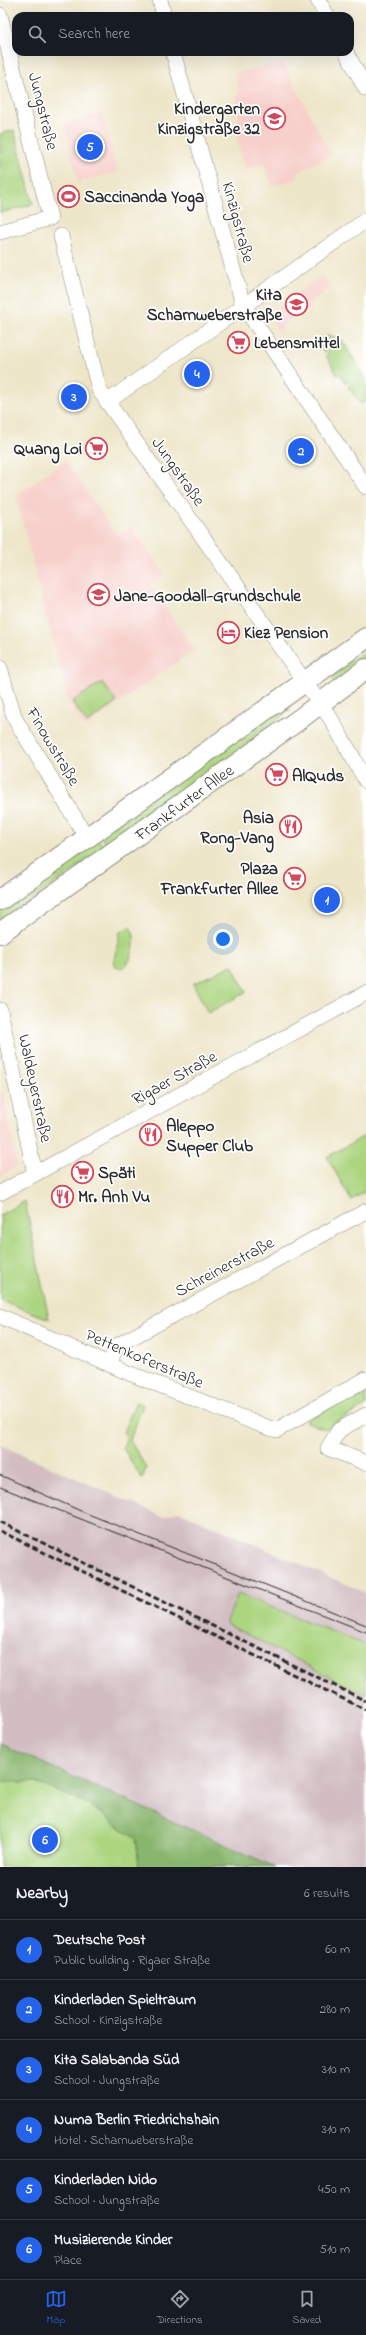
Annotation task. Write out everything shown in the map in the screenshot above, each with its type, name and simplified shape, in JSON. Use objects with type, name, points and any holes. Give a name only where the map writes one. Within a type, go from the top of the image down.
[{"type":"main road","name":"Frankfurter Allee","points":[[0,900],[366,638]]},
{"type":"main road","name":"Frankfurter Allee","points":[[0,933],[366,669]]},
{"type":"street","points":[[160,0],[163,12]]},
{"type":"street","points":[[318,0],[325,12]]},
{"type":"street","name":"Jungstraße","points":[[0,15],[50,218],[0,232]]},
{"type":"street","name":"Kinzigstraße","points":[[175,56],[244,305],[366,486]]},
{"type":"street","points":[[348,56],[366,89]]},
{"type":"street","points":[[107,402],[366,220]]},
{"type":"street","name":"Jungstraße","points":[[61,236],[98,387],[107,402],[334,722],[366,781]]},
{"type":"street","name":"Finowstraße","points":[[0,668],[15,719],[87,838]]},
{"type":"street","name":"Rigaer Straße","points":[[0,1193],[366,993]]},
{"type":"street","name":"Waldeyerstraße","points":[[0,1010],[35,1174]]},
{"type":"street","name":"Schreinerstraße","points":[[109,1363],[118,1345],[366,1211]]},
{"type":"street","name":"Pettenkoferstraße","points":[[0,1316],[109,1363],[277,1430],[366,1379]]},
{"type":"street","points":[[366,1415],[339,1430],[328,1448],[366,1463]]},
{"type":"shaded area","name":"Kindergarten Kinzigstraße 32","points":[[282,61],[331,155],[297,173],[298,179],[272,186],[264,164],[245,169],[234,128],[241,126],[236,109],[239,108],[236,100],[239,89],[235,74]]},
{"type":"shaded area","points":[[102,113],[117,172],[78,182],[64,123]]},
{"type":"shaded area","name":"Kita Scharnweberstraße","points":[[323,275],[331,287],[310,302],[312,308],[306,312],[305,310],[282,326],[281,333],[269,317],[270,313]]},
{"type":"shaded area","name":"Jane-Goodall-Grundschule","points":[[65,460],[117,536],[131,527],[165,574],[150,585],[194,650],[84,728],[68,701],[16,496]]},
{"type":"shaded area","points":[[3,1093],[17,1166],[0,1176],[0,1094]]},
{"type":"shaded area","points":[[0,1445],[164,1517],[178,1511],[366,1593],[366,1867],[251,1867],[0,1753]]},
{"type":"green space","points":[[14,130],[33,204],[0,213],[0,134]]},
{"type":"green space","points":[[329,335],[342,340],[362,373],[349,382],[345,382],[340,374],[337,375],[326,355],[329,353],[327,351],[325,353],[317,342]]},
{"type":"green space","points":[[363,374],[366,379],[366,401],[361,404],[348,387]]},
{"type":"green space","points":[[366,650],[366,663],[337,684],[331,676]]},
{"type":"green space","points":[[102,682],[117,702],[87,723],[72,702]]},
{"type":"green space","points":[[287,701],[292,709],[255,736],[225,764],[108,847],[100,835]]},
{"type":"green space","points":[[97,837],[105,849],[0,921],[0,907]]},
{"type":"green space","points":[[129,927],[134,936],[131,956],[125,966],[121,968],[116,967],[114,960],[120,932]]},
{"type":"green space","points":[[232,965],[246,992],[208,1013],[193,984]]},
{"type":"green space","points":[[366,1135],[366,1191],[351,1200],[327,1157]]},
{"type":"green space","points":[[25,1201],[49,1319],[0,1300],[0,1215]]},
{"type":"green space","points":[[366,1388],[366,1406],[328,1427],[324,1429],[305,1421]]},
{"type":"green space","points":[[136,1402],[143,1405],[130,1440],[146,1468],[142,1479],[123,1448],[127,1437],[123,1432]]},
{"type":"green space","points":[[238,1594],[366,1645],[366,1695],[226,1624]]},
{"type":"green space","points":[[0,1744],[275,1867],[139,1867],[136,1839],[88,1804],[35,1782],[0,1782]]},
{"type":"green space","points":[[0,1753],[251,1867],[0,1867]]},
{"type":"tram line","points":[[0,1475],[83,1512],[366,1625]]},
{"type":"tram line","points":[[0,1487],[366,1632]]},
{"type":"railway","points":[[0,1522],[366,1701]]},
{"type":"railway","points":[[0,1531],[366,1710]]},
{"type":"place","name":"Kindergarten Kinzigstraße 32","points":[[275,118]]},
{"type":"place","name":"Kinderladen Nido","points":[[90,147]]},
{"type":"place","name":"Saccinanda Yoga","points":[[69,196]]},
{"type":"place","name":"Kita Scharnweberstraße","points":[[297,304]]},
{"type":"place","name":"Lebensmittel","points":[[238,342]]},
{"type":"place","name":"Numa Berlin Friedrichshain","points":[[197,374]]},
{"type":"place","name":"Kita Salabanda Süd","points":[[74,397]]},
{"type":"place","name":"Quang Loi","points":[[97,448]]},
{"type":"place","name":"Kinderladen Spieltraum","points":[[301,451]]},
{"type":"place","name":"Jane-Goodall-Grundschule","points":[[99,595]]},
{"type":"place","name":"Kiez Pension","points":[[229,632]]},
{"type":"place","name":"AlQuds","points":[[277,775]]},
{"type":"place","name":"Asia Rong-Vang","points":[[290,827]]},
{"type":"place","name":"Plaza Frankfurter Allee","points":[[294,878]]},
{"type":"place","name":"Deutsche Post","points":[[327,900]]},
{"type":"place","name":"Aleppo Supper Club","points":[[150,1135]]},
{"type":"place","name":"Späti","points":[[83,1172]]},
{"type":"place","name":"Mr. Anh Vu","points":[[63,1196]]},
{"type":"place","name":"Musizierende Kinder","points":[[45,1840]]}]
